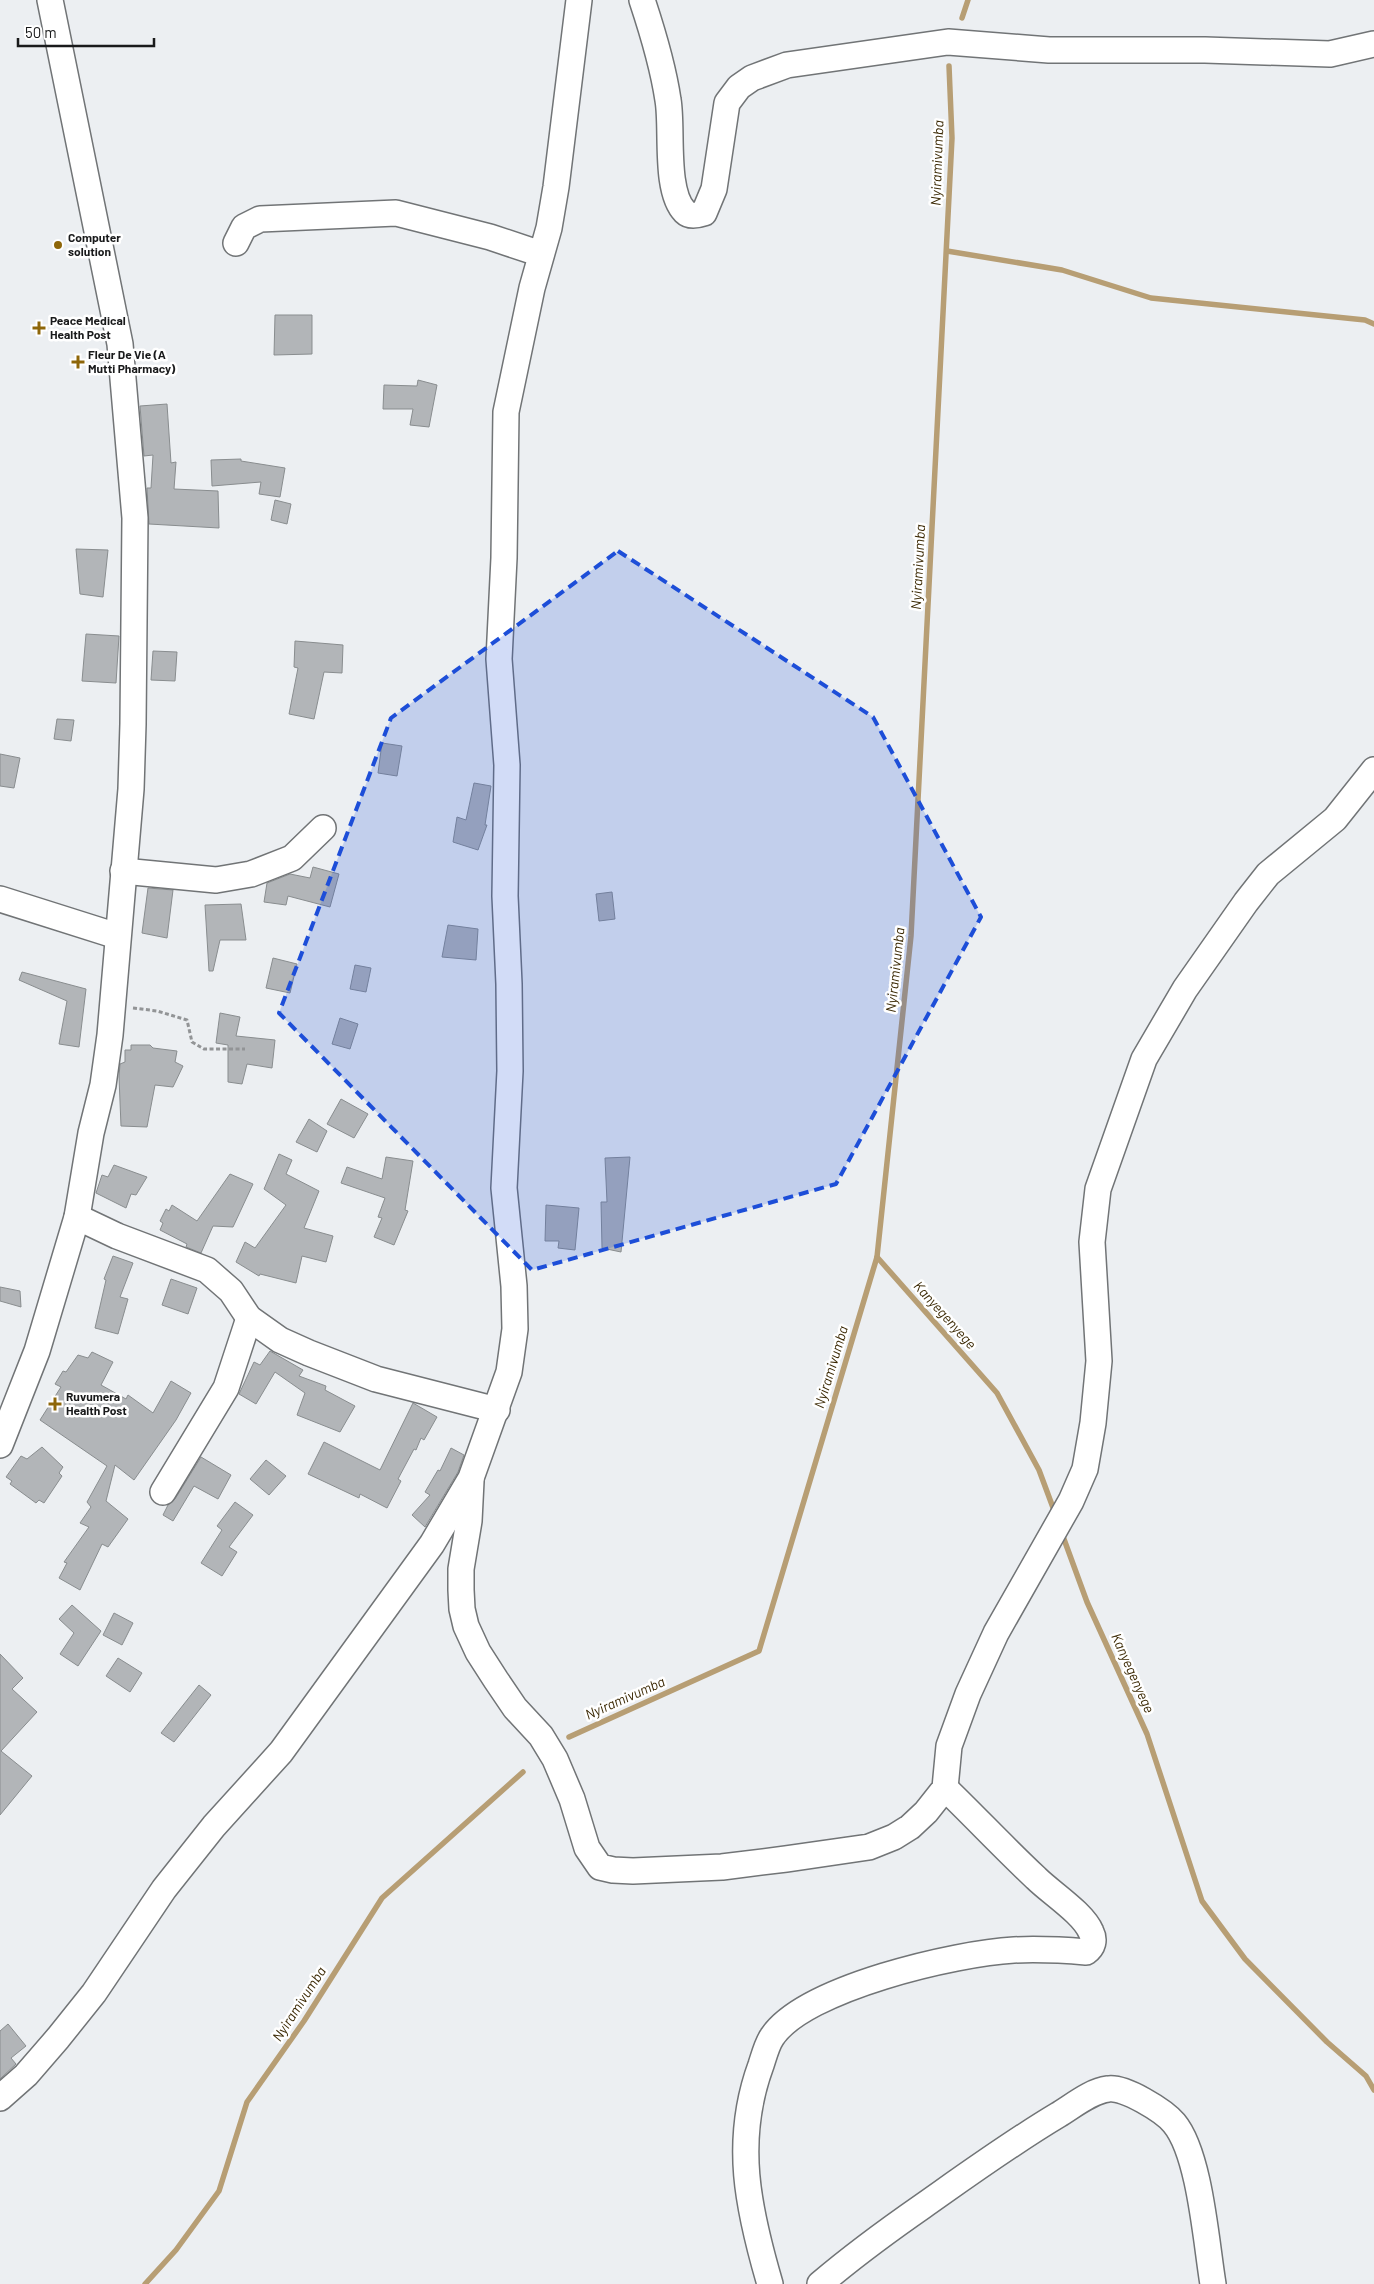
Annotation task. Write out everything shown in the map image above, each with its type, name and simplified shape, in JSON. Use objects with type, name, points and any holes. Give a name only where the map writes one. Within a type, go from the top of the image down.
[{"type":"street","points":[[0,1445],[37,1352],[77,1216],[91,1133],[103,1085],[110,1035],[131,780],[136,588],[135,518],[120,344],[50,0]]},
{"type":"street","points":[[0,2098],[26,2074],[94,1993],[164,1889],[214,1826],[281,1752],[432,1544],[471,1478],[497,1410],[509,1372],[515,1329],[514,1286],[504,1188],[509,1118],[509,993],[505,896],[507,765],[499,659],[504,558],[506,412],[541,254],[549,228],[556,187],[579,0]]},
{"type":"street","points":[[642,0],[664,75],[669,103],[670,153],[673,178],[682,206],[686,213],[691,215],[704,213],[714,189],[727,103],[739,87],[752,78],[787,65],[948,42],[1049,50],[1205,50],[1330,54],[1374,44]]},
{"type":"street","points":[[236,243],[244,227],[260,219],[396,213],[490,237],[541,254]]},
{"type":"street","points":[[471,1478],[469,1521],[461,1569],[462,1609],[466,1626],[478,1652],[496,1680],[515,1708],[541,1736],[555,1759],[572,1799],[587,1848],[600,1867],[633,1871],[722,1867],[869,1847],[894,1837],[910,1827],[926,1812],[946,1788],[949,1746],[968,1694],[996,1633],[1071,1501],[1085,1469],[1093,1423],[1099,1361],[1092,1242],[1096,1198],[1144,1058],[1185,989],[1268,874],[1335,819],[1374,770]]},
{"type":"street","points":[[123,871],[216,880],[251,874],[292,858],[323,828]]},
{"type":"street","points":[[0,899],[117,936]]},
{"type":"street","points":[[77,1216],[117,1236],[207,1270],[231,1291],[248,1318],[280,1340],[309,1354],[376,1379],[497,1410]]},
{"type":"street","points":[[163,1492],[226,1388],[248,1318]]},
{"type":"street","points":[[770,2284],[752,2222],[746,2175],[745,2127],[756,2081],[772,2037],[794,2014],[833,1994],[932,1962],[1013,1950],[1086,1952],[1091,1948],[1093,1941],[1092,1933],[1086,1923],[1037,1879],[946,1788]]},
{"type":"street","points":[[820,2284],[881,2235],[977,2166],[1092,2095],[1108,2089],[1128,2093],[1156,2109],[1174,2123],[1182,2136],[1195,2170],[1213,2284]]},
{"type":"path","points":[[113,989],[128,1007],[157,1011],[187,1020],[192,1042],[204,1049],[245,1049]]},
{"type":"highlighted area","points":[[618,551],[873,717],[981,917],[836,1184],[532,1270],[279,1013],[391,718]]},
{"type":"building","points":[[275,315],[312,315],[312,354],[274,355]]},
{"type":"building","points":[[418,380],[437,385],[429,427],[410,425],[413,409],[383,409],[384,385],[417,386]]},
{"type":"building","points":[[167,404],[171,463],[176,462],[174,489],[218,491],[219,528],[149,524],[147,488],[151,488],[153,455],[144,456],[140,406]]},
{"type":"building","points":[[241,459],[241,461],[285,468],[280,497],[259,494],[261,482],[212,486],[211,460]]},
{"type":"building","points":[[275,500],[291,504],[287,524],[271,520]]},
{"type":"building","points":[[76,549],[108,550],[103,597],[80,594]]},
{"type":"building","points":[[86,634],[119,636],[116,683],[82,681]]},
{"type":"building","points":[[295,641],[343,645],[342,673],[324,672],[314,719],[289,714],[298,668],[294,667]]},
{"type":"building","points":[[153,651],[177,652],[175,681],[151,680]]},
{"type":"building","points":[[57,719],[74,720],[71,741],[54,739]]},
{"type":"building","points":[[382,743],[402,746],[397,776],[378,773]]},
{"type":"building","points":[[0,754],[20,758],[14,788],[0,786]]},
{"type":"building","points":[[474,783],[491,786],[485,825],[487,825],[478,850],[453,842],[457,817],[466,820]]},
{"type":"building","points":[[313,867],[339,874],[330,907],[288,896],[286,905],[264,902],[267,883],[290,874],[310,878]]},
{"type":"building","points":[[148,888],[173,890],[167,938],[142,933]]},
{"type":"building","points":[[612,892],[615,919],[599,921],[596,894]]},
{"type":"building","points":[[241,904],[246,940],[220,940],[213,971],[209,971],[205,905]]},
{"type":"building","points":[[448,925],[478,929],[476,960],[442,957]]},
{"type":"building","points":[[273,958],[297,964],[290,993],[266,988]]},
{"type":"building","points":[[355,965],[371,968],[366,992],[350,989]]},
{"type":"building","points":[[22,972],[86,989],[79,1047],[59,1044],[67,1001],[19,980]]},
{"type":"building","points":[[220,1013],[240,1017],[236,1036],[275,1040],[272,1068],[247,1064],[242,1084],[228,1082],[228,1045],[216,1043]]},
{"type":"building","points":[[340,1018],[358,1024],[350,1049],[332,1044]]},
{"type":"building","points":[[131,1045],[150,1045],[153,1048],[177,1051],[175,1062],[183,1066],[173,1087],[155,1085],[147,1127],[121,1126],[120,1064],[125,1062],[125,1050],[131,1050]]},
{"type":"building","points":[[341,1099],[368,1114],[354,1138],[327,1124]]},
{"type":"building","points":[[309,1119],[327,1131],[317,1152],[296,1142]]},
{"type":"building","points":[[279,1154],[292,1160],[286,1174],[319,1191],[304,1228],[333,1236],[326,1262],[302,1256],[296,1283],[260,1274],[259,1276],[236,1262],[245,1242],[255,1248],[286,1205],[264,1189]]},
{"type":"building","points":[[386,1157],[413,1161],[405,1210],[408,1211],[394,1245],[374,1237],[382,1218],[378,1217],[385,1198],[341,1183],[347,1167],[382,1179]]},
{"type":"building","points":[[630,1157],[621,1252],[602,1248],[601,1202],[607,1202],[605,1158]]},
{"type":"building","points":[[114,1165],[147,1177],[136,1195],[131,1194],[126,1208],[96,1193],[102,1175],[108,1177]]},
{"type":"building","points":[[230,1174],[253,1184],[233,1227],[213,1226],[201,1253],[186,1247],[187,1244],[160,1230],[163,1223],[160,1221],[166,1209],[169,1211],[172,1205],[197,1221]]},
{"type":"building","points":[[546,1205],[579,1208],[575,1250],[558,1248],[559,1241],[545,1241]]},
{"type":"building","points":[[113,1256],[133,1263],[120,1297],[128,1299],[118,1334],[95,1328],[106,1280],[104,1279]]},
{"type":"building","points":[[171,1279],[197,1288],[188,1314],[162,1305]]},
{"type":"building","points":[[0,1287],[20,1291],[21,1307],[0,1301]]},
{"type":"building","points":[[270,1351],[303,1370],[299,1376],[326,1386],[325,1390],[355,1406],[340,1432],[297,1415],[305,1393],[275,1372],[256,1404],[239,1394],[254,1362],[260,1365]]},
{"type":"building","points":[[92,1352],[113,1362],[101,1385],[126,1399],[128,1395],[153,1413],[171,1381],[191,1393],[176,1420],[134,1480],[115,1465],[106,1501],[128,1519],[108,1547],[102,1544],[80,1590],[59,1578],[67,1563],[64,1562],[89,1527],[80,1523],[91,1507],[87,1502],[107,1466],[40,1420],[61,1387],[55,1384],[63,1371],[66,1372],[78,1355],[88,1358]]},
{"type":"building","points":[[413,1403],[437,1417],[424,1440],[421,1438],[416,1450],[414,1449],[398,1479],[401,1481],[387,1508],[360,1494],[359,1498],[308,1474],[324,1442],[380,1470]]},
{"type":"building","points":[[42,1447],[63,1467],[59,1473],[62,1476],[44,1503],[39,1500],[36,1503],[10,1484],[12,1481],[6,1477],[21,1456],[27,1459]]},
{"type":"building","points":[[451,1448],[464,1455],[458,1472],[425,1527],[412,1515],[430,1495],[425,1492],[438,1470],[440,1471]]},
{"type":"building","points":[[201,1457],[231,1475],[218,1499],[194,1486],[173,1521],[163,1515]]},
{"type":"building","points":[[266,1460],[286,1476],[269,1495],[250,1479]]},
{"type":"building","points":[[235,1502],[253,1515],[229,1547],[237,1552],[222,1576],[201,1563],[222,1530],[217,1526]]},
{"type":"building","points":[[72,1605],[101,1631],[78,1666],[60,1654],[74,1633],[59,1619]]},
{"type":"building","points":[[114,1613],[133,1623],[122,1645],[103,1635]]},
{"type":"building","points":[[0,1654],[23,1678],[12,1689],[37,1712],[1,1751],[32,1776],[0,1815]]},
{"type":"building","points":[[118,1658],[142,1673],[130,1692],[106,1676]]},
{"type":"building","points":[[199,1685],[211,1695],[174,1742],[161,1733]]},
{"type":"building","points":[[8,2024],[26,2046],[11,2058],[16,2064],[0,2079],[0,2031]]},
{"type":"waterway","name":"Nyiramivumba","points":[[962,18],[968,0]]},
{"type":"waterway","name":"Nyiramivumba","points":[[569,1737],[759,1651],[877,1257],[911,936],[952,138],[949,66]]},
{"type":"waterway","points":[[947,251],[1062,270],[1151,298],[1365,320],[1374,324]]},
{"type":"waterway","name":"Kanyegenyege","points":[[877,1257],[997,1393],[1039,1470],[1055,1513]]},
{"type":"waterway","name":"Kanyegenyege","points":[[1061,1531],[1087,1602],[1147,1734],[1202,1901],[1245,1959],[1327,2042],[1366,2076],[1374,2090]]},
{"type":"waterway","name":"Nyiramivumba","points":[[145,2284],[176,2250],[219,2191],[247,2102],[304,2021],[382,1898],[523,1772]]},
{"type":"place","name":"Computer solution","points":[[58,245]]},
{"type":"place","name":"Peace Medical Health Post","points":[[39,328]]},
{"type":"place","name":"Fleur De Vie (A Mutti Pharmacy)","points":[[78,362]]},
{"type":"place","name":"Ruvumera Health Post","points":[[55,1404]]}]
